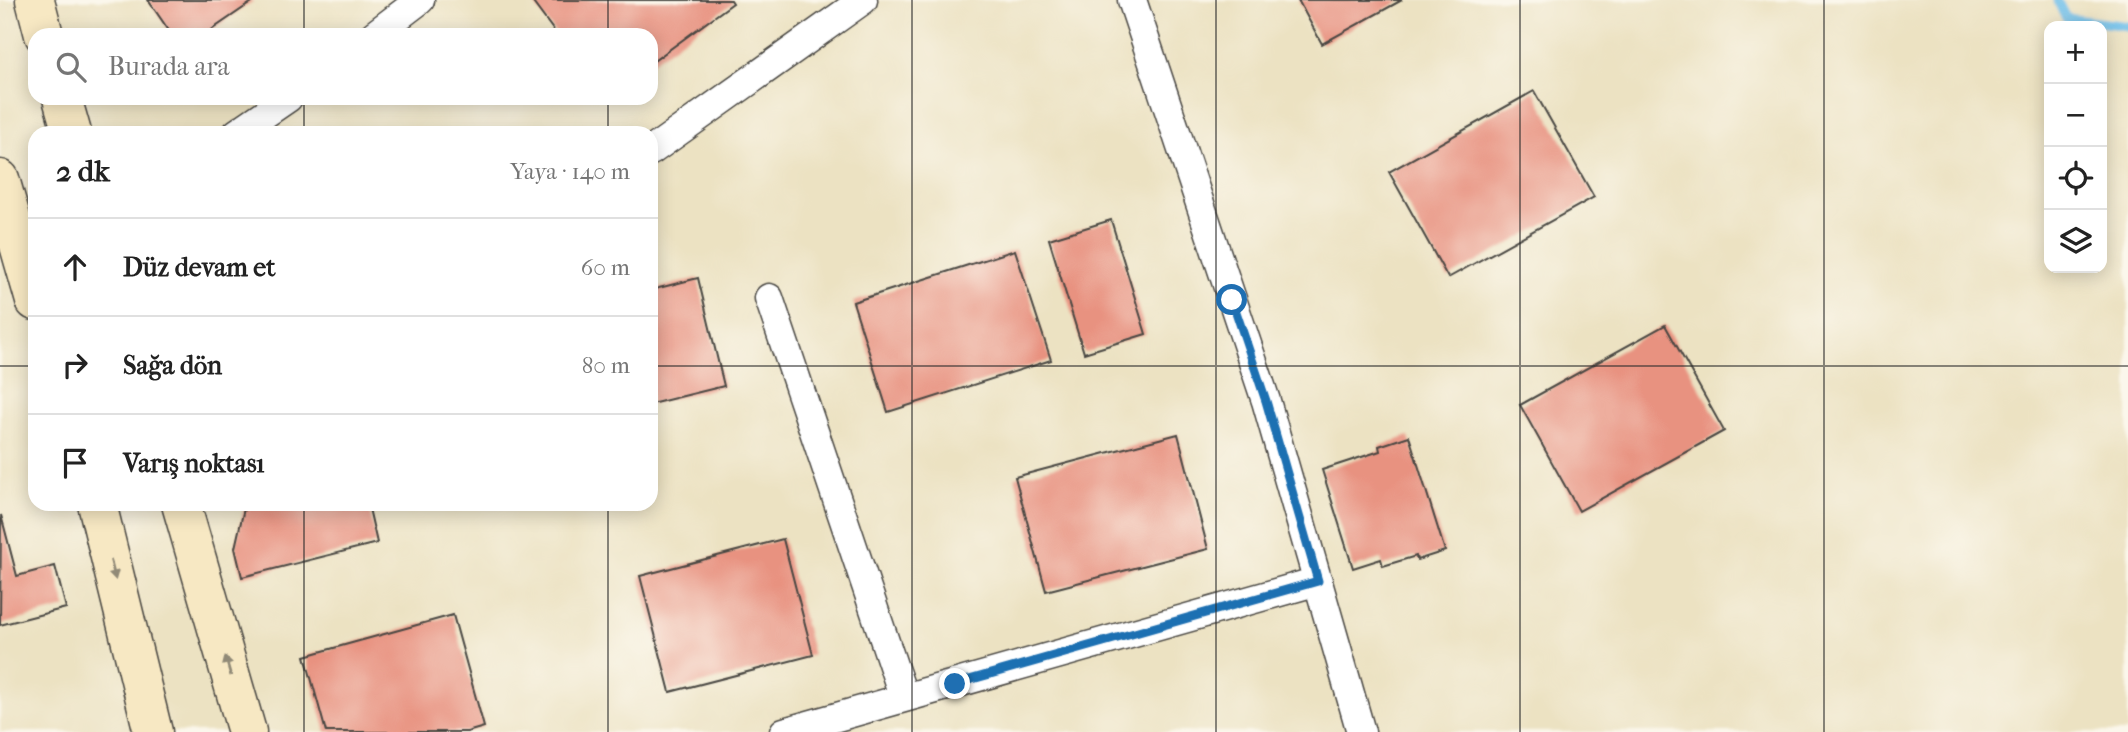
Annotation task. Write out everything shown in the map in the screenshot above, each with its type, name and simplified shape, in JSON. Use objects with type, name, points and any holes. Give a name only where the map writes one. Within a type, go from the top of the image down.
[{"type":"main road","points":[[35,0],[42,28]]},
{"type":"main road","points":[[64,105],[70,126]]},
{"type":"main road","points":[[0,179],[28,277]]},
{"type":"main road","points":[[99,511],[152,732]]},
{"type":"main road","points":[[183,511],[247,732]]},
{"type":"street","points":[[383,28],[420,0]]},
{"type":"street","points":[[658,146],[863,0]]},
{"type":"street","points":[[1132,0],[1266,401],[1361,732]]},
{"type":"street","points":[[247,126],[278,105]]},
{"type":"street","points":[[769,298],[904,698]]},
{"type":"street","points":[[784,732],[1318,581]]},
{"type":"building","points":[[148,0],[255,0],[214,28],[167,28]]},
{"type":"building","points":[[531,0],[731,0],[733,3],[658,58],[658,28],[552,28]]},
{"type":"building","points":[[1298,0],[1402,0],[1322,44]]},
{"type":"building","points":[[1534,91],[1594,197],[1448,278],[1389,172]]},
{"type":"building","points":[[1111,220],[1146,334],[1084,353],[1049,239]]},
{"type":"building","points":[[1015,250],[1051,360],[888,412],[853,302]]},
{"type":"building","points":[[698,278],[724,386],[658,402],[658,288]]},
{"type":"building","points":[[1665,325],[1724,431],[1579,511],[1520,405]]},
{"type":"building","points":[[1178,434],[1208,549],[1046,591],[1015,477]]},
{"type":"building","points":[[1409,436],[1445,551],[1417,560],[1416,556],[1383,566],[1381,559],[1353,568],[1322,470],[1380,451],[1379,446]]},
{"type":"building","points":[[243,511],[370,511],[377,543],[242,577],[235,548]]},
{"type":"building","points":[[1,515],[17,576],[55,566],[66,608],[0,625]]},
{"type":"building","points":[[783,539],[813,655],[670,692],[640,576]]},
{"type":"building","points":[[453,615],[484,727],[467,732],[326,732],[305,656]]},
{"type":"waterway","points":[[2057,0],[2066,18],[2128,26]]},
{"type":"route","points":[[955,684],[1318,581],[1266,401],[1232,300]]}]
